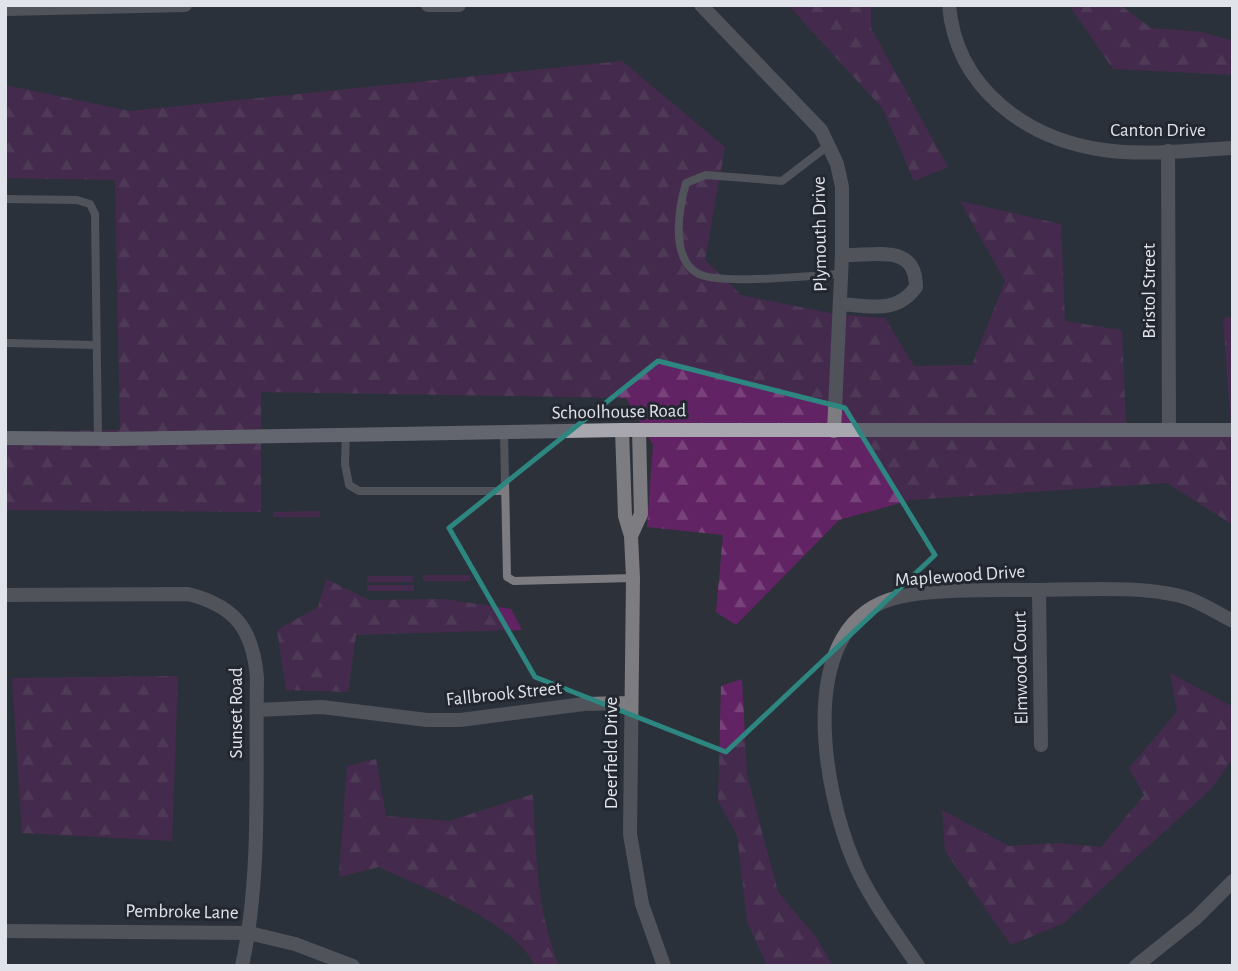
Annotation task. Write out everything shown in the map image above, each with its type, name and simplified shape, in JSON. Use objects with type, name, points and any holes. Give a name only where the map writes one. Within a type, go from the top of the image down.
[{"type":"street","points":[[10,7],[185,5]]},
{"type":"street","points":[[428,5],[459,5]]},
{"type":"street","name":"Plymouth Drive","points":[[701,5],[806,113],[830,145],[842,187],[842,255],[834,431]]},
{"type":"street","name":"Canton Drive","points":[[949,5],[955,40],[966,66],[999,106],[1026,124],[1054,138],[1105,150],[1233,148]]},
{"type":"street","name":"Bristol Street","points":[[1168,151],[1169,430]]},
{"type":"street","points":[[840,304],[889,307],[900,304],[916,287],[916,273],[912,262],[902,256],[842,255]]},
{"type":"street","name":"Schoolhouse Road","points":[[5,438],[98,439],[622,430],[1233,430]]},
{"type":"street","name":"Deerfield Drive","points":[[622,430],[625,516],[631,536],[633,578],[630,834],[642,904],[664,966]]},
{"type":"street","name":"Deerfield Drive","points":[[631,536],[641,514],[639,430]]},
{"type":"street","name":"Maplewood Drive","points":[[918,966],[854,863],[837,813],[824,723],[827,684],[833,659],[844,635],[859,617],[899,597],[1039,590],[1139,591],[1189,599],[1233,621]]},
{"type":"street","name":"Elmwood Court","points":[[1039,590],[1041,745]]},
{"type":"street","name":"Sunset Road","points":[[5,595],[188,594],[205,598],[235,616],[248,632],[255,650],[257,710],[249,933],[242,966]]},
{"type":"street","name":"Fallbrook Street","points":[[257,710],[321,707],[427,720],[460,720],[584,704],[630,703]]},
{"type":"street","points":[[1136,966],[1196,918],[1233,881]]},
{"type":"street","name":"Pembroke Lane","points":[[5,931],[249,933],[295,944],[353,966]]},
{"type":"lane","points":[[830,145],[782,181],[706,175],[686,183],[679,206],[681,246],[689,267],[699,275],[744,279],[841,274]]},
{"type":"lane","points":[[5,199],[77,200],[90,204],[94,214],[94,345],[97,361],[98,439]]},
{"type":"lane","points":[[7,343],[94,345]]},
{"type":"lane","points":[[504,432],[507,577],[514,581],[633,578]]},
{"type":"lane","points":[[346,433],[345,464],[349,485],[359,491],[505,491]]},
{"type":"highlighted area","points":[[658,361],[845,408],[935,555],[726,752],[535,677],[449,528]]},
{"type":"green space","points":[[788,5],[871,5],[871,28],[948,167],[914,181],[883,109]]},
{"type":"green space","points":[[1069,5],[1120,5],[1151,28],[1202,32],[1233,41],[1233,75],[1113,69]]},
{"type":"green space","points":[[622,61],[725,147],[705,260],[741,295],[835,314],[885,318],[914,366],[972,365],[1005,281],[960,201],[1061,224],[1065,321],[1122,330],[1126,428],[1231,429],[1223,318],[1233,317],[1233,525],[1167,483],[911,500],[839,520],[736,625],[716,612],[723,535],[647,527],[653,445],[626,398],[261,392],[261,512],[5,510],[5,432],[120,430],[115,180],[5,178],[5,85],[130,111]]},
{"type":"green space","points":[[320,511],[320,517],[273,517],[273,512]]},
{"type":"green space","points":[[423,575],[470,575],[470,581],[423,581]]},
{"type":"green space","points":[[367,576],[413,576],[414,582],[367,582]]},
{"type":"green space","points":[[326,579],[369,600],[443,599],[511,609],[522,630],[356,635],[348,692],[286,690],[277,630],[318,607]]},
{"type":"green space","points":[[367,585],[414,585],[414,591],[367,591]]},
{"type":"green space","points":[[1170,673],[1233,707],[1233,758],[1211,789],[1064,923],[1011,945],[945,851],[942,810],[1009,846],[1059,843],[1101,847],[1144,795],[1129,768],[1177,712]]},
{"type":"green space","points":[[178,676],[172,841],[22,833],[12,678]]},
{"type":"green space","points":[[742,679],[747,775],[778,892],[816,937],[833,966],[767,966],[747,921],[737,835],[718,801],[721,686]]},
{"type":"green space","points":[[376,759],[386,816],[449,821],[533,794],[541,903],[559,966],[535,966],[524,949],[487,920],[379,867],[339,877],[347,766]]}]
